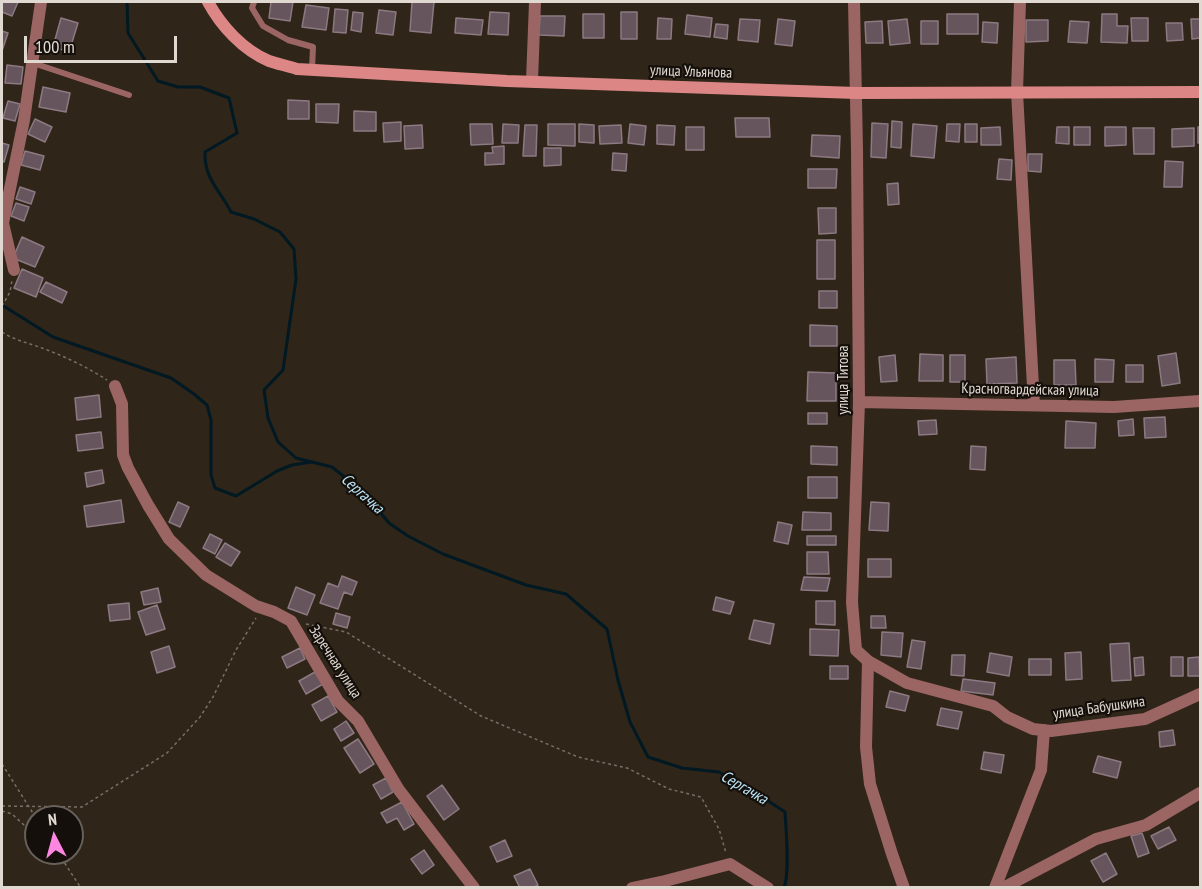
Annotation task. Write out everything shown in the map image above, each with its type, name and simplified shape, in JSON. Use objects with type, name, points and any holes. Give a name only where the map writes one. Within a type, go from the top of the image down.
[{"type":"main road","name":"улица Ульянова","points":[[208,2],[228,31],[248,48],[269,61],[297,69],[532,81],[856,93],[1200,92]]},
{"type":"street","points":[[14,270],[3,223],[24,120],[41,2]]},
{"type":"street","points":[[532,81],[535,2]]},
{"type":"street","name":"улица Титова","points":[[854,2],[859,402],[852,602],[856,650],[868,662]]},
{"type":"street","points":[[1020,2],[1017,92],[1035,405]]},
{"type":"street","name":"Заречная улица","points":[[115,386],[122,404],[123,455],[148,505],[170,539],[206,575],[256,606],[291,621],[338,701],[357,721],[399,790],[474,888]]},
{"type":"street","name":"Красногвардейская улица","points":[[859,402],[1114,407],[1200,401]]},
{"type":"street","points":[[868,662],[866,747],[870,784],[904,888]]},
{"type":"street","name":"улица Бабушкина","points":[[868,662],[908,683],[993,706],[1007,717],[1033,729],[1051,731],[1145,719],[1200,694]]},
{"type":"street","points":[[995,888],[1041,770],[1044,730]]},
{"type":"street","points":[[1003,888],[1095,838],[1146,825],[1200,793]]},
{"type":"street","points":[[632,888],[730,864],[768,888]]},
{"type":"lane","points":[[254,2],[252,8],[263,26],[288,40],[313,47],[312,69]]},
{"type":"lane","points":[[32,63],[129,94]]},
{"type":"path","points":[[2,306],[10,292],[14,270]]},
{"type":"path","points":[[2,332],[96,373],[115,386]]},
{"type":"path","points":[[84,806],[167,753],[200,717],[236,650],[262,608]]},
{"type":"path","points":[[291,621],[346,632],[481,716],[578,757],[627,768],[669,789],[701,797],[719,829],[730,864]]},
{"type":"path","points":[[2,764],[28,805]]},
{"type":"path","points":[[2,806],[24,806]]},
{"type":"path","points":[[2,811],[12,814],[24,825]]},
{"type":"path","points":[[67,865],[81,888]]},
{"type":"building","points":[[2,2],[18,2],[12,16],[2,12]]},
{"type":"building","points":[[271,2],[293,2],[290,21],[269,18]]},
{"type":"building","points":[[412,2],[434,2],[431,33],[410,31]]},
{"type":"building","points":[[306,5],[329,8],[326,30],[302,27]]},
{"type":"building","points":[[335,9],[348,10],[346,33],[333,32]]},
{"type":"building","points":[[379,10],[396,12],[393,35],[376,33]]},
{"type":"building","points":[[353,12],[363,13],[361,32],[351,30]]},
{"type":"building","points":[[490,12],[509,13],[508,35],[488,34]]},
{"type":"building","points":[[621,12],[637,12],[637,39],[621,39]]},
{"type":"building","points":[[583,14],[604,14],[604,38],[583,38]]},
{"type":"building","points":[[947,14],[978,14],[978,34],[947,34]]},
{"type":"building","points":[[1102,14],[1117,14],[1117,26],[1128,26],[1127,43],[1101,42]]},
{"type":"building","points":[[687,15],[712,18],[710,37],[685,34]]},
{"type":"building","points":[[540,16],[565,16],[564,36],[539,35]]},
{"type":"building","points":[[61,18],[78,23],[69,52],[53,47]]},
{"type":"building","points":[[456,18],[483,20],[481,35],[455,33]]},
{"type":"building","points":[[658,18],[672,19],[671,39],[657,39]]},
{"type":"building","points":[[1131,18],[1148,18],[1148,41],[1132,41]]},
{"type":"building","points":[[740,19],[760,20],[758,42],[738,40]]},
{"type":"building","points":[[778,19],[795,21],[792,46],[775,44]]},
{"type":"building","points":[[907,19],[910,43],[890,45],[888,21]]},
{"type":"building","points":[[1191,19],[1200,19],[1200,38],[1192,39]]},
{"type":"building","points":[[1026,20],[1048,20],[1048,41],[1026,42]]},
{"type":"building","points":[[882,21],[883,43],[866,43],[865,22]]},
{"type":"building","points":[[921,21],[938,21],[938,44],[921,44]]},
{"type":"building","points":[[1070,21],[1089,22],[1087,43],[1068,42]]},
{"type":"building","points":[[983,22],[998,23],[997,43],[982,42]]},
{"type":"building","points":[[1166,23],[1182,23],[1183,40],[1167,41]]},
{"type":"building","points":[[716,24],[728,25],[727,39],[714,37]]},
{"type":"building","points":[[2,31],[8,33],[2,51]]},
{"type":"building","points":[[7,65],[23,67],[21,84],[5,83]]},
{"type":"building","points":[[43,87],[70,93],[66,112],[39,107]]},
{"type":"building","points":[[288,100],[309,101],[309,119],[288,119]]},
{"type":"building","points":[[8,101],[20,104],[15,121],[3,118]]},
{"type":"building","points":[[316,104],[339,104],[338,123],[316,122]]},
{"type":"building","points":[[354,111],[376,112],[376,131],[354,131]]},
{"type":"building","points":[[735,118],[769,118],[770,137],[736,137]]},
{"type":"building","points":[[35,119],[52,127],[45,142],[28,134]]},
{"type":"building","points":[[892,121],[902,122],[901,148],[891,147]]},
{"type":"building","points":[[401,122],[401,141],[384,142],[383,123]]},
{"type":"building","points":[[872,123],[888,124],[886,158],[871,157]]},
{"type":"building","points":[[470,124],[492,124],[493,144],[471,145]]},
{"type":"building","points":[[503,124],[519,125],[518,143],[502,143]]},
{"type":"building","points":[[548,124],[575,124],[575,146],[548,145]]},
{"type":"building","points":[[579,124],[594,125],[594,143],[579,142]]},
{"type":"building","points":[[630,124],[646,126],[644,145],[628,143]]},
{"type":"building","points":[[913,124],[937,126],[934,158],[911,156]]},
{"type":"building","points":[[947,124],[960,124],[959,142],[946,141]]},
{"type":"building","points":[[965,124],[977,124],[977,142],[965,142]]},
{"type":"building","points":[[422,125],[423,148],[405,149],[404,126]]},
{"type":"building","points":[[525,125],[537,125],[536,156],[523,156]]},
{"type":"building","points":[[621,125],[622,143],[600,144],[599,126]]},
{"type":"building","points":[[657,125],[675,126],[674,145],[657,144]]},
{"type":"building","points":[[686,127],[704,127],[704,150],[686,150]]},
{"type":"building","points":[[1000,127],[1001,145],[981,145],[981,128]]},
{"type":"building","points":[[1057,127],[1069,127],[1069,144],[1056,143]]},
{"type":"building","points":[[1074,127],[1090,127],[1090,145],[1074,145]]},
{"type":"building","points":[[1105,127],[1126,127],[1126,145],[1105,146]]},
{"type":"building","points":[[1198,127],[1200,127],[1200,143],[1198,143]]},
{"type":"building","points":[[1133,128],[1154,128],[1154,154],[1134,154]]},
{"type":"building","points":[[1194,128],[1194,146],[1172,147],[1172,129]]},
{"type":"building","points":[[812,135],[840,136],[839,158],[811,156]]},
{"type":"building","points":[[2,143],[9,145],[4,162],[2,161]]},
{"type":"building","points":[[504,146],[504,164],[485,165],[485,153],[493,153],[492,147]]},
{"type":"building","points":[[544,148],[561,148],[561,165],[544,166]]},
{"type":"building","points":[[25,151],[44,156],[40,170],[21,165]]},
{"type":"building","points":[[613,153],[627,154],[626,171],[612,170]]},
{"type":"building","points":[[1028,154],[1042,154],[1041,172],[1028,171]]},
{"type":"building","points":[[999,159],[1012,160],[1011,180],[997,179]]},
{"type":"building","points":[[1165,161],[1183,162],[1182,187],[1164,187]]},
{"type":"building","points":[[808,169],[837,169],[836,188],[808,188]]},
{"type":"building","points":[[898,183],[899,204],[888,205],[887,184]]},
{"type":"building","points":[[20,187],[35,192],[31,204],[16,199]]},
{"type":"building","points":[[16,203],[29,207],[24,221],[11,216]]},
{"type":"building","points":[[818,208],[836,208],[836,233],[819,234]]},
{"type":"building","points":[[22,237],[44,247],[35,267],[13,258]]},
{"type":"building","points":[[817,240],[835,240],[835,279],[817,279]]},
{"type":"building","points":[[22,269],[43,278],[36,297],[14,288]]},
{"type":"building","points":[[46,282],[67,292],[62,303],[40,292]]},
{"type":"building","points":[[819,291],[837,291],[837,308],[819,308]]},
{"type":"building","points":[[810,325],[837,326],[837,346],[810,346]]},
{"type":"building","points":[[1176,353],[1180,383],[1162,386],[1158,356]]},
{"type":"building","points":[[920,354],[943,355],[943,381],[919,381]]},
{"type":"building","points":[[895,355],[897,381],[881,382],[879,357]]},
{"type":"building","points":[[950,355],[965,355],[965,382],[950,382]]},
{"type":"building","points":[[1016,357],[1017,383],[987,384],[986,359]]},
{"type":"building","points":[[1095,359],[1114,360],[1113,382],[1095,382]]},
{"type":"building","points":[[1054,360],[1075,360],[1076,385],[1054,385]]},
{"type":"building","points":[[1126,365],[1143,365],[1143,382],[1126,382]]},
{"type":"building","points":[[808,372],[836,373],[836,401],[807,401]]},
{"type":"building","points":[[99,395],[101,417],[77,420],[75,398]]},
{"type":"building","points":[[808,413],[827,413],[827,424],[808,424]]},
{"type":"building","points":[[1165,417],[1166,437],[1145,438],[1144,418]]},
{"type":"building","points":[[1133,419],[1134,435],[1119,436],[1118,421]]},
{"type":"building","points":[[936,420],[937,434],[919,435],[918,421]]},
{"type":"building","points":[[1066,421],[1096,423],[1095,448],[1065,448]]},
{"type":"building","points":[[101,432],[103,448],[78,451],[76,435]]},
{"type":"building","points":[[811,446],[837,447],[837,465],[811,464]]},
{"type":"building","points":[[971,446],[986,447],[985,470],[970,469]]},
{"type":"building","points":[[102,470],[104,483],[87,487],[85,473]]},
{"type":"building","points":[[808,477],[837,477],[837,498],[808,498]]},
{"type":"building","points":[[121,500],[124,522],[87,527],[84,506]]},
{"type":"building","points":[[178,502],[189,507],[180,527],[169,522]]},
{"type":"building","points":[[871,502],[889,503],[888,531],[869,530]]},
{"type":"building","points":[[803,512],[831,513],[831,530],[802,530]]},
{"type":"building","points":[[778,522],[792,525],[788,544],[774,541]]},
{"type":"building","points":[[210,534],[222,540],[215,554],[203,548]]},
{"type":"building","points":[[807,536],[836,536],[836,545],[807,545]]},
{"type":"building","points":[[225,543],[240,552],[231,566],[216,557]]},
{"type":"building","points":[[807,552],[828,552],[829,574],[807,574]]},
{"type":"building","points":[[868,559],[891,559],[891,577],[868,577]]},
{"type":"building","points":[[342,576],[357,582],[352,595],[344,592],[338,609],[320,603],[328,583],[338,587]]},
{"type":"building","points":[[804,577],[830,578],[827,591],[801,590]]},
{"type":"building","points":[[296,587],[315,595],[307,615],[288,608]]},
{"type":"building","points":[[158,588],[161,602],[144,605],[141,592]]},
{"type":"building","points":[[716,597],[734,602],[730,614],[713,610]]},
{"type":"building","points":[[816,601],[835,601],[835,625],[816,624]]},
{"type":"building","points":[[129,603],[130,619],[110,621],[108,605]]},
{"type":"building","points":[[157,605],[165,629],[146,635],[138,612]]},
{"type":"building","points":[[336,613],[350,617],[347,628],[333,624]]},
{"type":"building","points":[[871,616],[885,616],[886,628],[871,628]]},
{"type":"building","points":[[754,620],[774,624],[770,644],[749,639]]},
{"type":"building","points":[[810,629],[839,630],[838,656],[810,655]]},
{"type":"building","points":[[882,632],[903,633],[901,657],[881,655]]},
{"type":"building","points":[[912,640],[925,642],[921,669],[907,667]]},
{"type":"building","points":[[1129,643],[1131,680],[1112,681],[1110,644]]},
{"type":"building","points":[[169,646],[175,667],[157,673],[151,652]]},
{"type":"building","points":[[300,648],[305,659],[287,668],[282,657]]},
{"type":"building","points":[[1081,652],[1082,679],[1066,680],[1065,653]]},
{"type":"building","points":[[990,653],[1012,657],[1009,676],[987,672]]},
{"type":"building","points":[[952,655],[965,655],[964,676],[951,675]]},
{"type":"building","points":[[1143,657],[1144,675],[1135,676],[1134,658]]},
{"type":"building","points":[[1171,657],[1183,657],[1183,676],[1171,676]]},
{"type":"building","points":[[1199,657],[1200,676],[1188,676],[1188,658]]},
{"type":"building","points":[[1029,659],[1051,659],[1051,675],[1029,675]]},
{"type":"building","points":[[830,666],[848,666],[848,679],[830,679]]},
{"type":"building","points":[[315,672],[323,684],[306,694],[299,681]]},
{"type":"building","points":[[963,679],[995,683],[993,695],[961,691]]},
{"type":"building","points":[[890,691],[909,696],[905,711],[886,707]]},
{"type":"building","points":[[328,696],[337,712],[321,721],[312,705]]},
{"type":"building","points":[[941,708],[962,712],[958,729],[937,725]]},
{"type":"building","points":[[346,721],[354,733],[341,741],[334,729]]},
{"type":"building","points":[[1173,730],[1175,745],[1160,747],[1159,732]]},
{"type":"building","points":[[358,739],[374,764],[360,773],[344,748]]},
{"type":"building","points":[[984,752],[1004,755],[1001,773],[981,769]]},
{"type":"building","points":[[1098,756],[1121,762],[1117,778],[1093,772]]},
{"type":"building","points":[[386,778],[393,792],[381,799],[373,785]]},
{"type":"building","points":[[442,785],[459,809],[444,820],[427,796]]},
{"type":"building","points":[[402,802],[414,824],[404,830],[397,818],[387,823],[381,813]]},
{"type":"building","points":[[1169,827],[1176,840],[1158,849],[1151,836]]},
{"type":"building","points":[[1142,833],[1149,853],[1138,857],[1131,836]]},
{"type":"building","points":[[505,840],[512,856],[497,862],[490,847]]},
{"type":"building","points":[[424,850],[434,865],[422,874],[411,859]]},
{"type":"building","points":[[1106,853],[1117,874],[1103,882],[1091,861]]},
{"type":"building","points":[[530,869],[538,885],[532,888],[520,888],[514,876]]},
{"type":"waterway","name":"Сергачка","points":[[127,2],[128,33],[158,81],[178,87],[200,87],[229,98],[237,133],[205,152],[205,161],[210,177],[231,212],[254,219],[280,232],[294,249],[296,279],[283,370],[264,390],[268,418],[278,442],[296,458],[332,467],[362,491],[389,523],[408,536],[443,554],[526,585],[566,594],[607,629],[630,722],[648,757],[682,768],[719,772],[785,812],[787,862],[784,888]]},
{"type":"waterway","points":[[2,305],[53,337],[171,378],[207,405],[211,420],[211,475],[215,488],[236,496],[277,471],[292,465],[312,462]]}]
